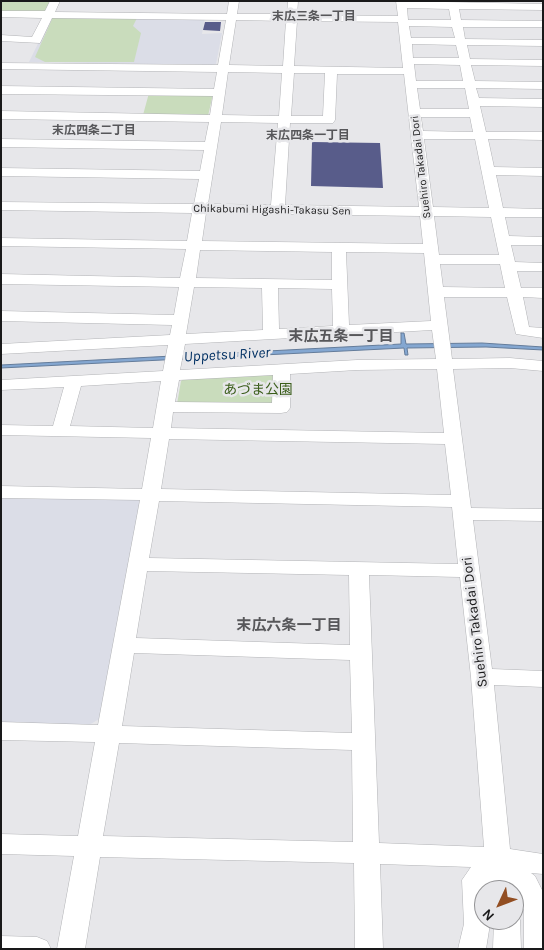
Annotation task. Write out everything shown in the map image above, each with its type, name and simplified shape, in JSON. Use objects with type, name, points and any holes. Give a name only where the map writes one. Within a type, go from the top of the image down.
[{"type":"street","points":[[13,72],[36,41],[56,1]]},
{"type":"street","points":[[71,949],[166,407],[179,320],[216,118],[234,1]]},
{"type":"street","points":[[278,210],[294,1]]},
{"type":"street","points":[[401,3],[543,7]]},
{"type":"street","name":"Suehiro Takadai Dori","points":[[401,3],[482,677],[498,858],[502,880]]},
{"type":"street","points":[[452,4],[522,331],[543,332]]},
{"type":"street","points":[[1,14],[543,24]]},
{"type":"street","points":[[1,38],[24,38],[13,72]]},
{"type":"street","points":[[406,41],[543,43]]},
{"type":"street","points":[[13,72],[223,68],[331,70],[464,62],[543,63]]},
{"type":"street","points":[[1,66],[13,72],[220,93]]},
{"type":"street","points":[[1,116],[329,120],[331,70]]},
{"type":"street","points":[[411,84],[543,86]]},
{"type":"street","points":[[414,113],[543,103]]},
{"type":"street","points":[[417,135],[543,136]]},
{"type":"street","points":[[1,143],[211,146]]},
{"type":"street","points":[[1,172],[206,175]]},
{"type":"street","points":[[488,172],[543,172]]},
{"type":"street","name":"Chikabumi Higashi-Takasu Sen","points":[[1,206],[543,213]]},
{"type":"street","points":[[502,240],[543,241]]},
{"type":"street","points":[[1,242],[339,248],[430,254],[543,266]]},
{"type":"street","points":[[339,248],[341,330]]},
{"type":"street","points":[[1,279],[340,284]]},
{"type":"street","points":[[270,284],[271,334]]},
{"type":"street","points":[[436,292],[543,293]]},
{"type":"street","points":[[1,316],[179,320]]},
{"type":"street","points":[[1,349],[176,343],[271,334],[341,330],[440,329]]},
{"type":"street","points":[[1,385],[74,381],[171,372],[282,369],[443,359],[543,366]]},
{"type":"street","points":[[166,407],[280,408],[282,369]]},
{"type":"street","points":[[60,431],[74,381]]},
{"type":"street","points":[[1,430],[453,439]]},
{"type":"street","points":[[1,492],[150,495],[461,508],[543,515]]},
{"type":"street","points":[[138,564],[469,571]]},
{"type":"street","points":[[359,570],[368,853],[369,949]]},
{"type":"street","points":[[124,645],[361,653]]},
{"type":"street","points":[[482,677],[543,679]]},
{"type":"street","points":[[1,731],[364,742]]},
{"type":"street","points":[[1,844],[368,853],[498,858],[543,864]]},
{"type":"street","points":[[472,949],[476,924],[475,880],[498,858]]},
{"type":"street","points":[[498,858],[526,884],[537,910],[538,949]]},
{"type":"street","points":[[507,930],[507,949]]},
{"type":"street","points":[[1,948],[37,949]]},
{"type":"shaded area","points":[[51,17],[205,18],[202,34],[222,33],[216,64],[212,65],[29,62]]},
{"type":"shaded area","points":[[1,496],[136,498],[140,501],[99,719],[89,725],[1,722]]},
{"type":"green space","points":[[1,1],[52,1],[46,13],[1,12]]},
{"type":"green space","points":[[53,17],[137,18],[133,26],[141,33],[134,62],[45,62],[35,57]]},
{"type":"green space","points":[[149,93],[213,94],[208,116],[143,115]]},
{"type":"green space","name":"あづま公園","points":[[273,373],[273,404],[177,404],[181,381],[186,377]]},
{"type":"water","name":"Uppetsu River","points":[[401,333],[404,333],[406,344],[482,343],[543,347],[543,350],[486,347],[407,348],[408,355],[405,355],[404,348],[1,368],[1,365],[401,344]]},
{"type":"building","points":[[205,22],[221,22],[220,31],[203,30]]},
{"type":"building","points":[[312,142],[380,143],[383,188],[311,186]]},
{"type":"district","name":"末広三条一丁目","points":[[314,17]]},
{"type":"district","name":"末広四条二丁目","points":[[94,131]]},
{"type":"district","name":"末広四条一丁目","points":[[308,136]]},
{"type":"district","name":"末広五条一丁目","points":[[341,337]]},
{"type":"district","name":"末広六条一丁目","points":[[289,626]]}]
